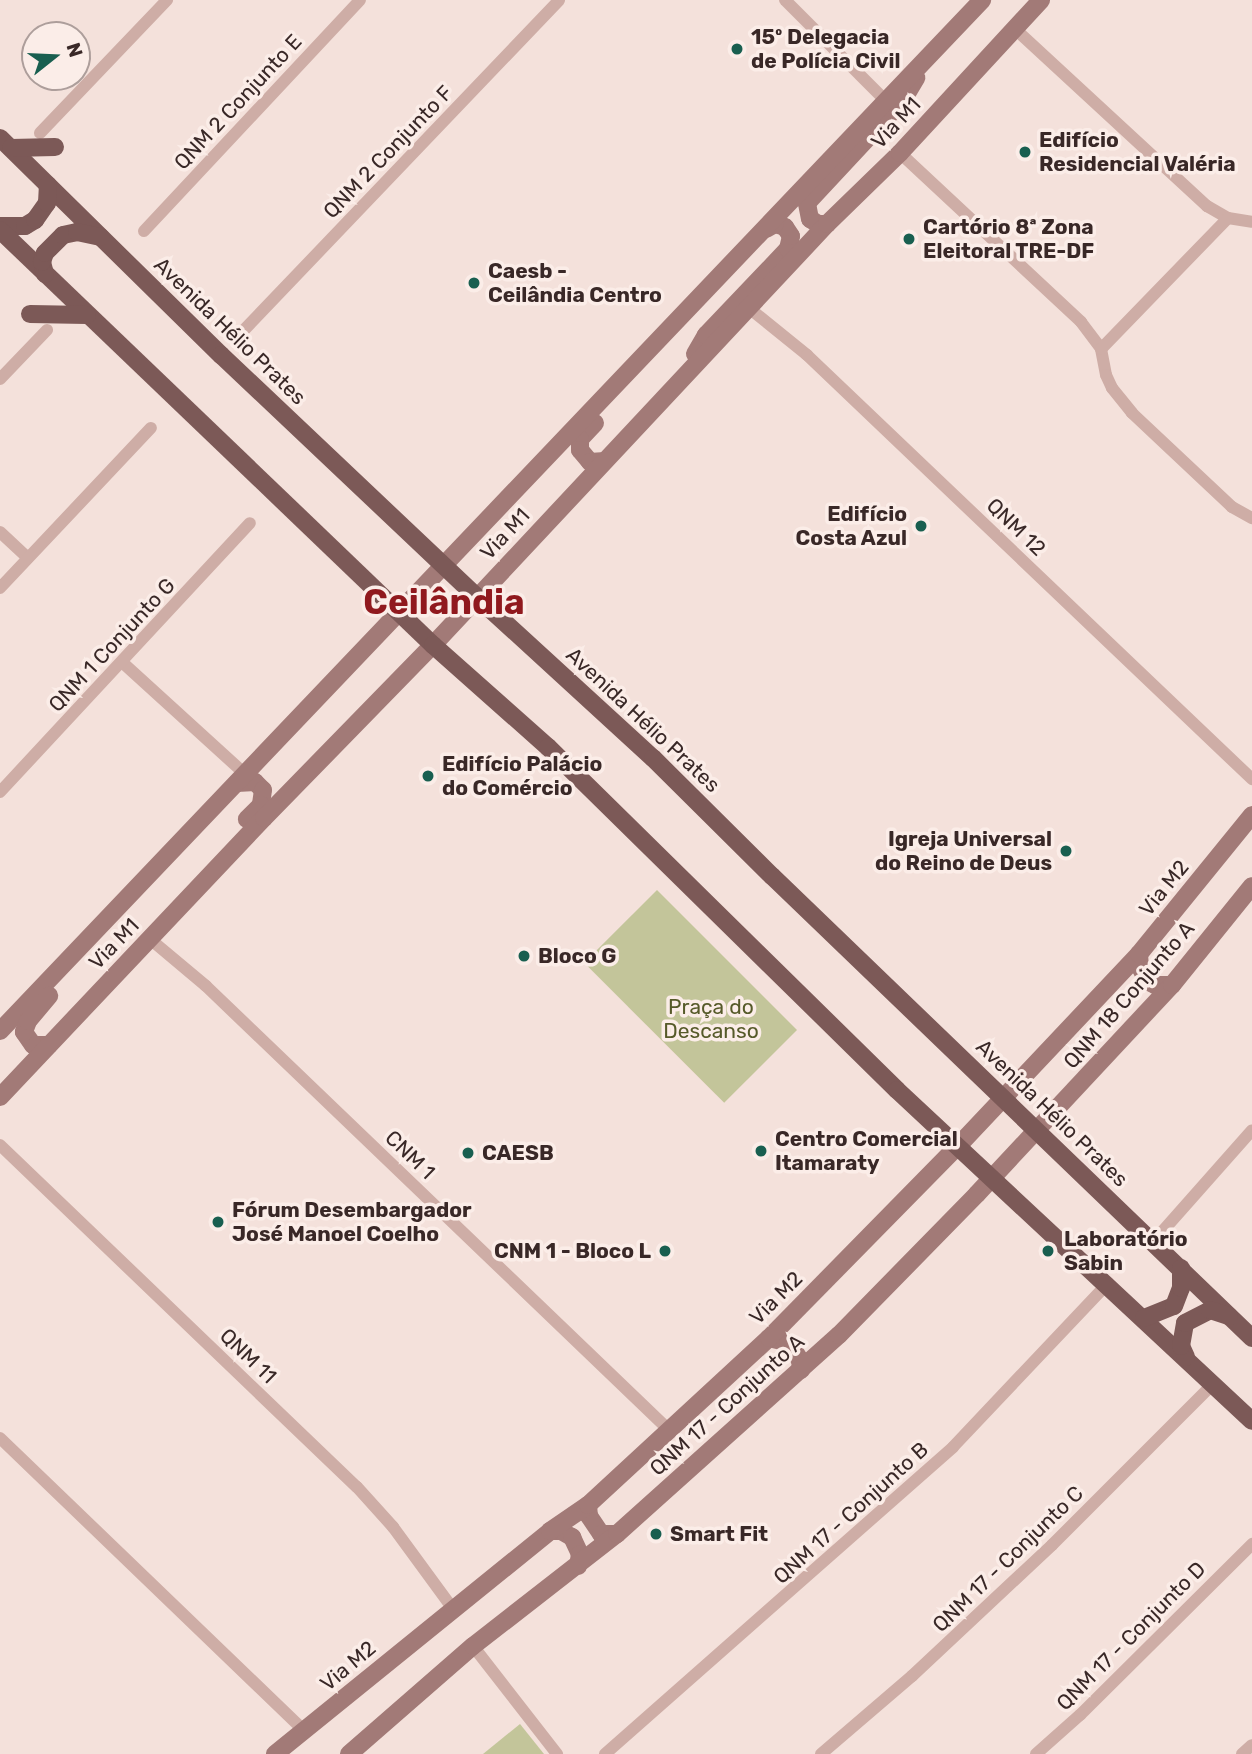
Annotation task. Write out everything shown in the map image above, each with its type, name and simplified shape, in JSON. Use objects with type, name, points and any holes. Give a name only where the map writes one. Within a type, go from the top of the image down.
[{"type":"main road","name":"Via M1","points":[[0,1031],[982,0]]},
{"type":"main road","points":[[982,62],[1008,19],[1026,0]]},
{"type":"main road","name":"Via M1","points":[[0,1097],[432,645],[827,224],[900,153],[1041,0]]},
{"type":"main road","points":[[827,224],[818,224],[810,219],[807,204],[903,100],[933,51]]},
{"type":"main road","points":[[5,143],[55,147]]},
{"type":"main road","name":"Avenida Hélio Prates","points":[[5,143],[477,597],[653,758],[1252,1338]]},
{"type":"main road","points":[[0,228],[25,226],[35,220],[47,203],[48,185]]},
{"type":"main road","points":[[681,379],[706,335],[789,248],[791,236],[785,227],[775,224],[766,229]]},
{"type":"main road","points":[[0,228],[44,274],[432,645],[548,747],[817,1012],[1252,1421]]},
{"type":"main road","points":[[44,274],[42,262],[45,253],[63,235],[77,232],[100,237]]},
{"type":"main road","points":[[30,314],[87,315]]},
{"type":"main road","points":[[605,461],[595,463],[585,459],[580,450],[580,439],[618,397],[638,360]]},
{"type":"main road","points":[[194,892],[217,851],[263,800],[263,790],[259,785],[241,778]]},
{"type":"main road","name":"Via M2","points":[[275,1754],[550,1531],[588,1505],[769,1338],[958,1146],[1139,954],[1252,815]]},
{"type":"main road","name":"QNM 18 Conjunto A","points":[[1036,1130],[1172,985],[1252,886]]},
{"type":"main road","points":[[49,1045],[33,1045],[25,1037],[24,1026],[69,973],[89,939]]},
{"type":"main road","points":[[1139,954],[1142,975],[1147,981],[1155,985],[1172,985]]},
{"type":"main road","points":[[991,1177],[1036,1130]]},
{"type":"main road","name":"QNM 17 - Conjunto A","points":[[473,1646],[617,1534],[801,1370],[991,1177]]},
{"type":"main road","points":[[1144,1318],[1174,1306],[1181,1288],[1181,1268]]},
{"type":"main road","points":[[1187,1359],[1181,1346],[1185,1323],[1210,1310],[1229,1316]]},
{"type":"main road","points":[[769,1338],[789,1343],[800,1360],[801,1370]]},
{"type":"main road","points":[[588,1505],[589,1516],[601,1534],[617,1534]]},
{"type":"main road","points":[[550,1531],[561,1531],[572,1537],[578,1546],[578,1566]]},
{"type":"main road","points":[[349,1754],[473,1646]]},
{"type":"street","points":[[40,133],[167,0]]},
{"type":"street","name":"QNM 2 Conjunto E","points":[[144,231],[360,0]]},
{"type":"street","name":"QNM 2 Conjunto F","points":[[244,331],[559,0]]},
{"type":"street","points":[[785,0],[885,100]]},
{"type":"street","points":[[1014,28],[1207,206],[1228,218],[1252,222]]},
{"type":"street","points":[[900,153],[1082,322],[1101,349],[1109,382],[1132,413],[1232,506],[1252,518]]},
{"type":"street","points":[[1101,349],[1228,218]]},
{"type":"street","name":"QNM 12","points":[[749,308],[807,355],[1252,779]]},
{"type":"street","points":[[0,379],[47,330]]},
{"type":"street","points":[[0,588],[151,428]]},
{"type":"street","name":"QNM 1 Conjunto G","points":[[0,792],[123,663],[250,523]]},
{"type":"street","points":[[0,531],[28,558]]},
{"type":"street","points":[[123,663],[241,778]]},
{"type":"street","name":"CNM 1","points":[[150,939],[206,986],[670,1431]]},
{"type":"street","points":[[1153,1242],[1252,1130]]},
{"type":"street","name":"QNM 11","points":[[0,1145],[357,1487],[393,1527],[453,1609]]},
{"type":"street","name":"QNM 17 - Conjunto B","points":[[605,1754],[954,1447],[1108,1283]]},
{"type":"street","name":"QNM 17 - Conjunto C","points":[[821,1754],[912,1676],[1042,1555],[1213,1384]]},
{"type":"street","points":[[0,1438],[304,1731]]},
{"type":"street","name":"QNM 17 - Conjunto D","points":[[1036,1754],[1080,1715],[1252,1544]]},
{"type":"street","points":[[473,1646],[557,1754]]},
{"type":"street","points":[[1242,1754],[1252,1745]]},
{"type":"green space","name":"Praça do Descanso","points":[[657,890],[797,1030],[724,1103],[584,963]]},
{"type":"green space","points":[[520,1724],[544,1754],[483,1754]]},
{"type":"place","name":"15º Delegacia de Polícia Civil","points":[[737,49]]},
{"type":"place","name":"Edifício Residencial Valéria","points":[[1025,152]]},
{"type":"place","name":"Cartório 8ª Zona Eleitoral TRE-DF","points":[[909,239]]},
{"type":"place","name":"Caesb - Ceilândia Centro","points":[[474,283]]},
{"type":"place","name":"Edifício Costa Azul","points":[[921,526]]},
{"type":"place","name":"Edifício Palácio do Comércio","points":[[428,776]]},
{"type":"place","name":"Igreja Universal do Reino de Deus","points":[[1066,851]]},
{"type":"place","name":"Bloco G","points":[[524,956]]},
{"type":"place","name":"Centro Comercial Itamaraty","points":[[761,1151]]},
{"type":"place","name":"CAESB","points":[[468,1153]]},
{"type":"place","name":"Fórum Desembargador José Manoel Coelho","points":[[218,1222]]},
{"type":"place","name":"CNM 1 - Bloco L","points":[[665,1251]]},
{"type":"place","name":"Laboratório Sabin","points":[[1048,1251]]},
{"type":"place","name":"Smart Fit","points":[[656,1534]]},
{"type":"district","name":"Ceilândia","points":[[444,602]]}]
